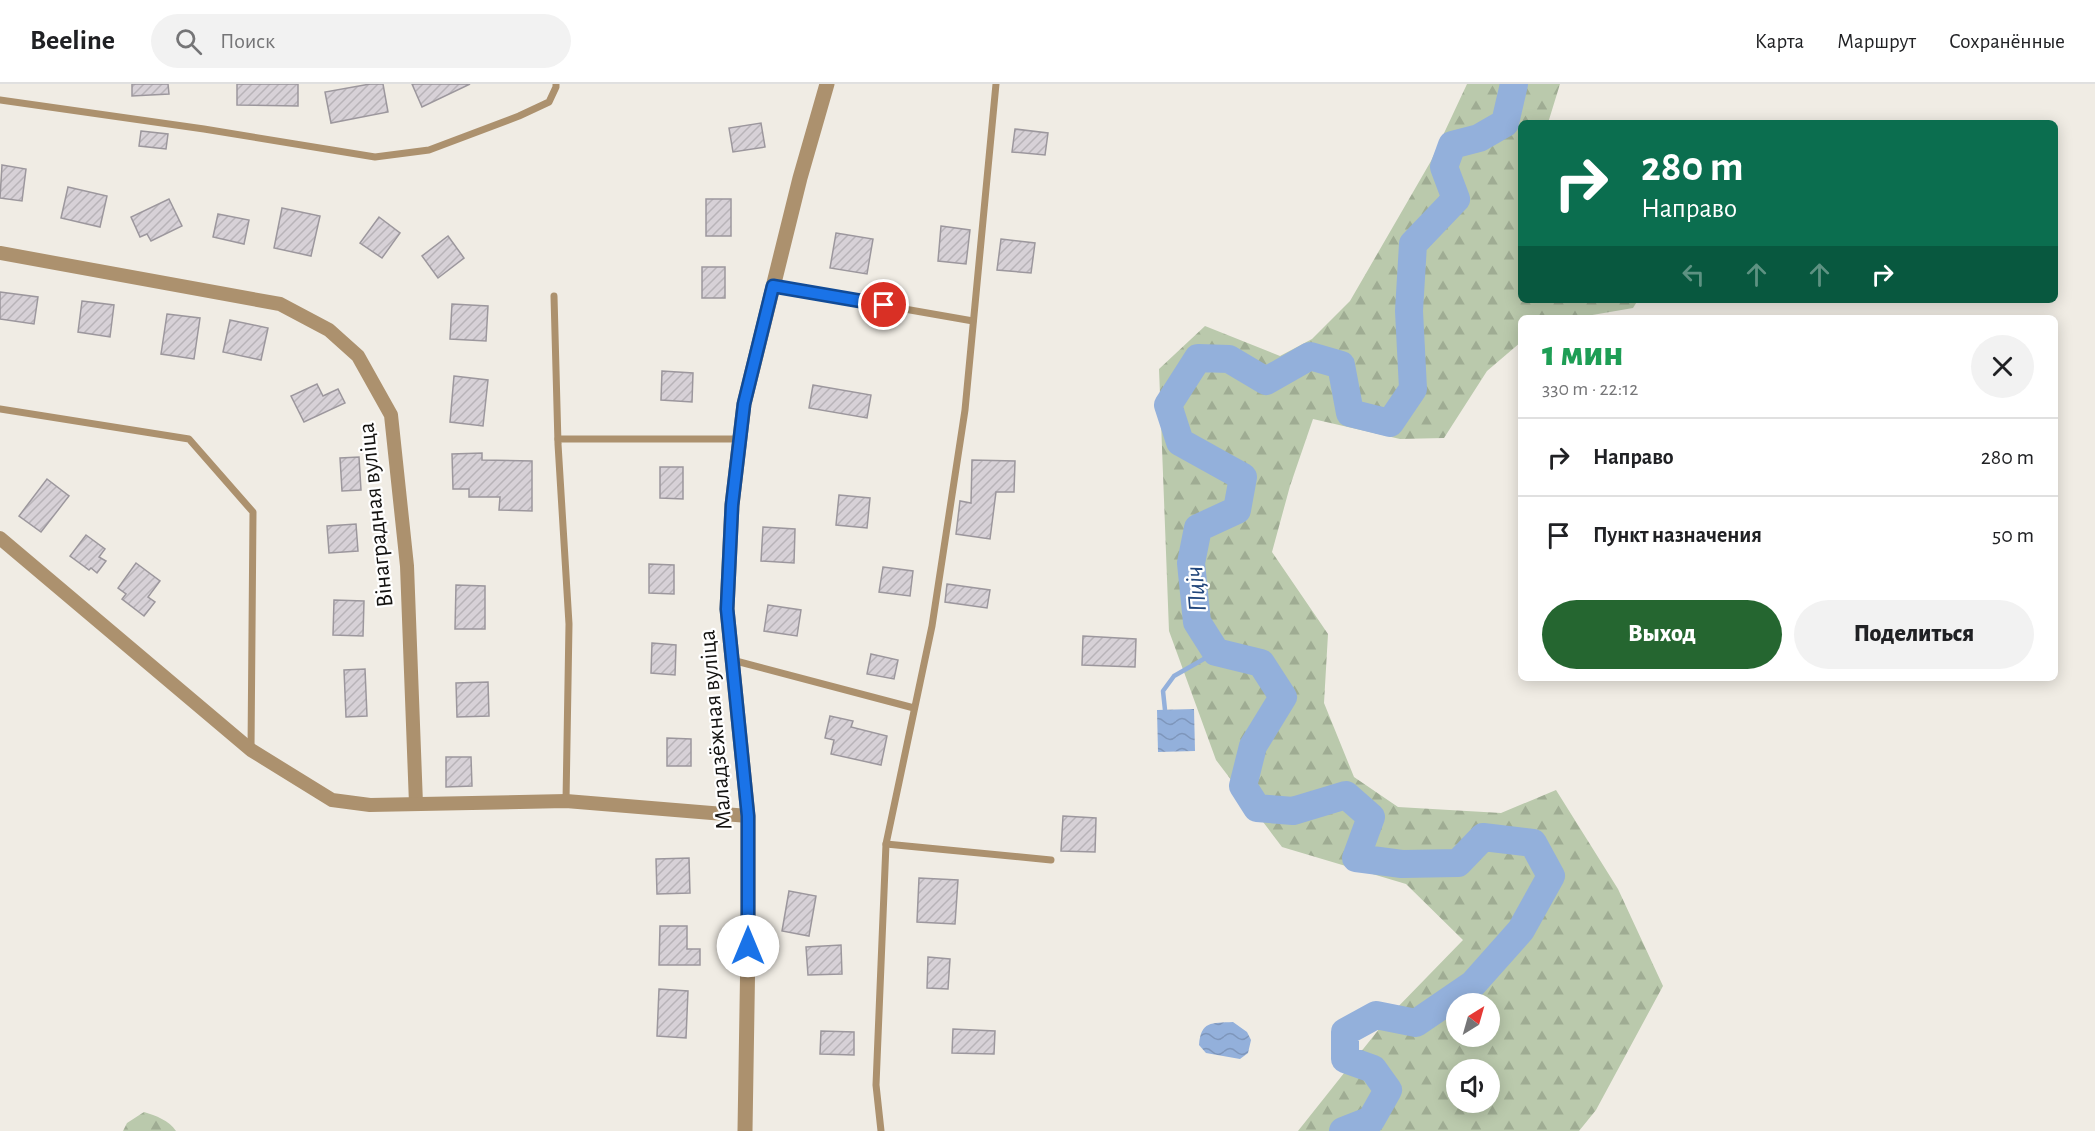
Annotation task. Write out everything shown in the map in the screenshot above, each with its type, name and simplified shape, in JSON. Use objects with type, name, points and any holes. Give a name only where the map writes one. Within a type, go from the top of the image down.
[{"type":"street","name":"Маладзёжная вуліца","points":[[745,1131],[748,816],[727,609],[732,505],[744,404],[800,178],[827,84]]},
{"type":"street","name":"Вінаградная вуліца","points":[[0,253],[280,304],[329,330],[358,356],[392,415],[407,566],[416,804]]},
{"type":"street","points":[[0,538],[251,750],[332,800],[370,805],[566,801],[748,816]]},
{"type":"lane","points":[[0,100],[204,129],[375,157],[429,150],[519,116],[549,102],[556,84]]},
{"type":"lane","points":[[881,1131],[876,1085],[886,844],[932,626],[965,410],[996,84]]},
{"type":"lane","points":[[773,286],[973,321]]},
{"type":"lane","points":[[554,296],[558,439],[569,624],[566,801]]},
{"type":"lane","points":[[0,409],[189,439],[253,512],[251,750]]},
{"type":"lane","points":[[558,439],[740,439]]},
{"type":"lane","points":[[732,660],[915,708]]},
{"type":"lane","points":[[886,844],[1051,860]]},
{"type":"green space","points":[[1467,84],[1560,84],[1549,120],[1518,120],[1518,303],[1636,303],[1633,308],[1592,315],[1518,315],[1518,345],[1487,371],[1444,438],[1400,439],[1313,419],[1290,486],[1272,552],[1328,634],[1324,703],[1354,777],[1398,807],[1501,813],[1556,790],[1618,889],[1663,986],[1596,1110],[1579,1131],[1298,1131],[1391,1014],[1463,940],[1406,884],[1282,847],[1216,760],[1169,631],[1159,369],[1205,326],[1280,356],[1312,339],[1350,301],[1431,161]]},
{"type":"green space","points":[[144,1112],[166,1121],[176,1131],[123,1131],[127,1123]]},
{"type":"water","points":[[1194,709],[1195,751],[1158,752],[1157,710]]},
{"type":"water","points":[[1233,1022],[1247,1032],[1251,1040],[1248,1053],[1240,1059],[1206,1053],[1199,1045],[1205,1027],[1213,1023]]},
{"type":"building","points":[[132,84],[168,84],[169,94],[132,96]]},
{"type":"building","points":[[237,84],[298,84],[298,106],[237,105]]},
{"type":"building","points":[[383,84],[388,112],[331,123],[325,92]]},
{"type":"building","points":[[412,84],[470,84],[422,107]]},
{"type":"building","points":[[761,123],[765,147],[733,152],[729,128]]},
{"type":"building","points":[[1015,129],[1048,133],[1045,155],[1012,152]]},
{"type":"building","points":[[141,131],[168,134],[166,149],[139,146]]},
{"type":"building","points":[[2,165],[26,169],[22,201],[0,198]]},
{"type":"building","points":[[68,187],[107,196],[100,227],[61,218]]},
{"type":"building","points":[[169,199],[182,226],[151,241],[147,234],[140,237],[131,217]]},
{"type":"building","points":[[706,199],[731,199],[731,236],[706,236]]},
{"type":"building","points":[[282,208],[320,216],[311,256],[274,248]]},
{"type":"building","points":[[218,214],[249,220],[244,244],[213,237]]},
{"type":"building","points":[[379,217],[400,233],[382,258],[360,243]]},
{"type":"building","points":[[941,226],[970,230],[966,264],[938,261]]},
{"type":"building","points":[[836,233],[873,239],[867,274],[830,268]]},
{"type":"building","points":[[448,236],[464,258],[438,278],[422,256]]},
{"type":"building","points":[[1001,239],[1035,243],[1031,273],[997,270]]},
{"type":"building","points":[[702,267],[725,267],[725,298],[702,298]]},
{"type":"building","points":[[0,292],[38,297],[34,324],[0,319]]},
{"type":"building","points":[[82,301],[114,305],[110,337],[78,332]]},
{"type":"building","points":[[452,304],[488,306],[486,341],[450,339]]},
{"type":"building","points":[[167,314],[200,318],[194,359],[161,354]]},
{"type":"building","points":[[230,320],[268,328],[261,360],[223,352]]},
{"type":"building","points":[[662,371],[693,373],[692,402],[661,400]]},
{"type":"building","points":[[454,376],[488,380],[483,426],[450,422]]},
{"type":"building","points":[[317,384],[323,396],[338,389],[345,403],[304,422],[291,396]]},
{"type":"building","points":[[813,385],[871,395],[867,418],[809,408]]},
{"type":"building","points":[[482,453],[482,460],[532,461],[532,511],[499,510],[500,497],[469,497],[469,489],[453,489],[452,454]]},
{"type":"building","points":[[359,457],[361,490],[342,491],[340,458]]},
{"type":"building","points":[[972,460],[1015,461],[1014,492],[996,492],[990,539],[956,534],[960,501],[971,503]]},
{"type":"building","points":[[660,467],[683,467],[683,499],[660,498]]},
{"type":"building","points":[[47,479],[69,496],[41,532],[19,516]]},
{"type":"building","points":[[839,495],[870,498],[867,528],[836,525]]},
{"type":"building","points":[[356,524],[358,551],[329,553],[327,526]]},
{"type":"building","points":[[763,527],[795,529],[794,563],[761,561]]},
{"type":"building","points":[[86,535],[105,549],[99,557],[106,561],[97,573],[70,556]]},
{"type":"building","points":[[136,563],[160,581],[148,597],[155,602],[144,616],[122,599],[126,594],[118,588]]},
{"type":"building","points":[[649,564],[674,565],[674,594],[649,593]]},
{"type":"building","points":[[883,567],[913,571],[910,596],[879,592]]},
{"type":"building","points":[[947,584],[990,590],[987,608],[945,602]]},
{"type":"building","points":[[456,585],[485,586],[485,629],[455,629]]},
{"type":"building","points":[[334,600],[364,601],[363,636],[333,635]]},
{"type":"building","points":[[768,605],[801,610],[797,636],[764,631]]},
{"type":"building","points":[[1083,636],[1136,639],[1135,667],[1082,665]]},
{"type":"building","points":[[652,643],[676,645],[675,675],[651,673]]},
{"type":"building","points":[[871,654],[898,660],[894,679],[867,674]]},
{"type":"building","points":[[365,669],[367,716],[346,717],[344,670]]},
{"type":"building","points":[[488,682],[489,716],[457,717],[456,683]]},
{"type":"building","points":[[830,716],[853,721],[851,727],[887,736],[881,765],[831,754],[834,740],[825,738]]},
{"type":"building","points":[[667,738],[691,739],[691,766],[667,766]]},
{"type":"building","points":[[446,757],[471,757],[472,786],[446,787]]},
{"type":"building","points":[[1063,816],[1096,818],[1095,852],[1061,851]]},
{"type":"building","points":[[689,858],[690,893],[657,894],[656,859]]},
{"type":"building","points":[[919,878],[958,880],[955,924],[917,922]]},
{"type":"building","points":[[789,891],[816,896],[809,936],[782,931]]},
{"type":"building","points":[[660,926],[687,926],[687,949],[700,949],[700,965],[659,965]]},
{"type":"building","points":[[841,945],[842,974],[808,975],[806,947]]},
{"type":"building","points":[[928,957],[950,959],[948,989],[927,988]]},
{"type":"building","points":[[659,989],[688,991],[686,1038],[657,1036]]},
{"type":"building","points":[[953,1029],[995,1031],[994,1054],[952,1053]]},
{"type":"building","points":[[821,1031],[854,1032],[854,1055],[820,1054]]},
{"type":"waterway","name":"Пціч","points":[[1343,1131],[1371,1120],[1388,1090],[1373,1069],[1345,1059],[1345,1032],[1376,1015],[1416,1023],[1473,984],[1521,930],[1551,876],[1533,843],[1483,837],[1458,863],[1402,864],[1356,858],[1371,817],[1346,795],[1293,811],[1257,808],[1243,786],[1253,746],[1283,697],[1261,663],[1216,652],[1197,622],[1191,563],[1198,528],[1237,510],[1243,477],[1180,442],[1168,405],[1198,358],[1229,359],[1266,381],[1310,356],[1341,365],[1350,413],[1390,423],[1413,389],[1409,311],[1413,244],[1456,199],[1444,167],[1452,145],[1479,138],[1505,123],[1514,84]]},
{"type":"waterway","points":[[1165,710],[1163,691],[1174,676],[1216,652]]},
{"type":"route","points":[[748,946],[748,816],[727,609],[732,505],[744,404],[773,286],[884,305]]}]
